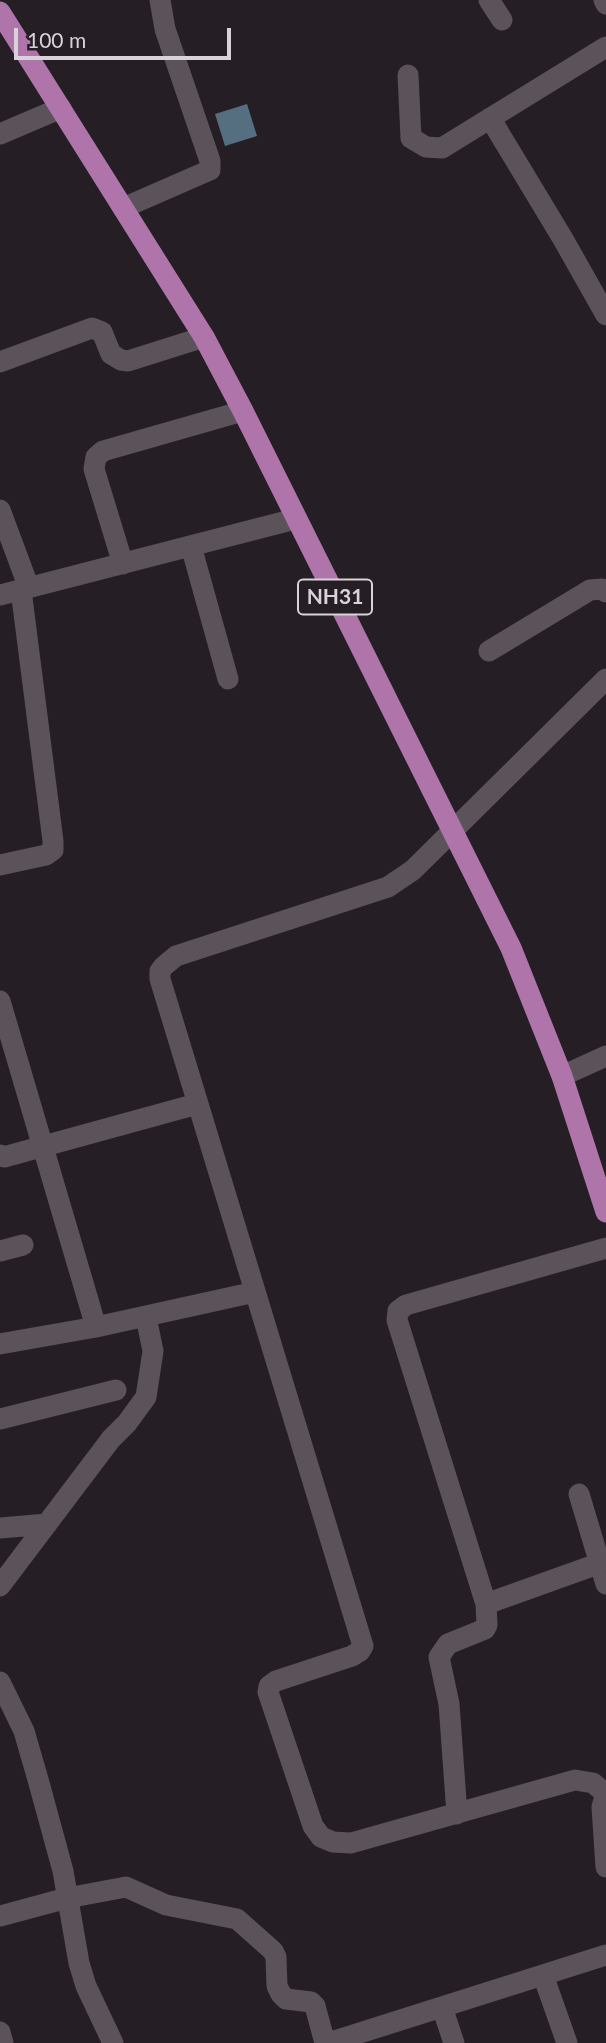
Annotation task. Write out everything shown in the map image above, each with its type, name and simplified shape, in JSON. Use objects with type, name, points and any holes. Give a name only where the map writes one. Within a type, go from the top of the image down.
[{"type":"highway","name":"NH31","points":[[0,12],[204,337],[243,411],[511,948],[562,1076],[606,1212]]},
{"type":"street","points":[[123,208],[210,170],[210,161],[165,29],[160,0]]},
{"type":"street","points":[[489,0],[502,20]]},
{"type":"street","points":[[408,75],[411,138],[426,147],[442,148],[606,47]]},
{"type":"street","points":[[0,134],[61,108]]},
{"type":"street","points":[[490,118],[606,315]]},
{"type":"street","points":[[0,362],[92,328],[102,332],[111,354],[121,360],[204,337]]},
{"type":"street","points":[[123,564],[94,469],[96,457],[103,451],[243,411]]},
{"type":"street","points":[[0,510],[25,589],[53,841],[53,850],[46,855],[0,866]]},
{"type":"street","points":[[0,595],[295,519]]},
{"type":"street","points":[[191,546],[228,679]]},
{"type":"street","points":[[489,652],[590,590],[602,589],[606,592]]},
{"type":"street","points":[[606,679],[413,870],[388,887],[176,956],[164,965],[160,979],[363,1646],[352,1656],[276,1681],[269,1686],[268,1692],[313,1826],[321,1837],[333,1842],[351,1843],[575,1780],[593,1783],[605,1793],[602,1807],[606,1867]]},
{"type":"street","points":[[0,1001],[96,1327]]},
{"type":"street","points":[[562,1076],[606,1056]]},
{"type":"street","points":[[1,1158],[197,1104]]},
{"type":"street","points":[[0,1251],[23,1245]]},
{"type":"street","points":[[457,1814],[449,1704],[439,1657],[448,1644],[485,1629],[486,1604],[397,1320],[398,1311],[406,1305],[606,1248]]},
{"type":"street","points":[[0,1344],[146,1317],[255,1293]]},
{"type":"street","points":[[0,1586],[146,1397],[153,1351],[146,1317]]},
{"type":"street","points":[[0,1419],[112,1380],[127,1423]]},
{"type":"street","points":[[579,1493],[603,1562],[606,1584]]},
{"type":"street","points":[[0,1528],[47,1524]]},
{"type":"street","points":[[486,1604],[603,1562]]},
{"type":"street","points":[[0,1682],[24,1731],[63,1871],[79,1963],[86,1986],[113,2043]]},
{"type":"street","points":[[0,1916],[67,1898],[126,1887],[166,1905],[237,1919],[276,1957],[277,1986],[281,1994],[286,1999],[311,2002],[315,2006],[327,2043],[359,2038],[442,2007],[606,1955]]},
{"type":"street","points":[[543,1975],[567,2043]]},
{"type":"street","points":[[442,2007],[454,2043]]},
{"type":"street","points":[[0,2032],[3,2043]]},
{"type":"water","points":[[247,104],[257,136],[225,146],[215,114]]}]
